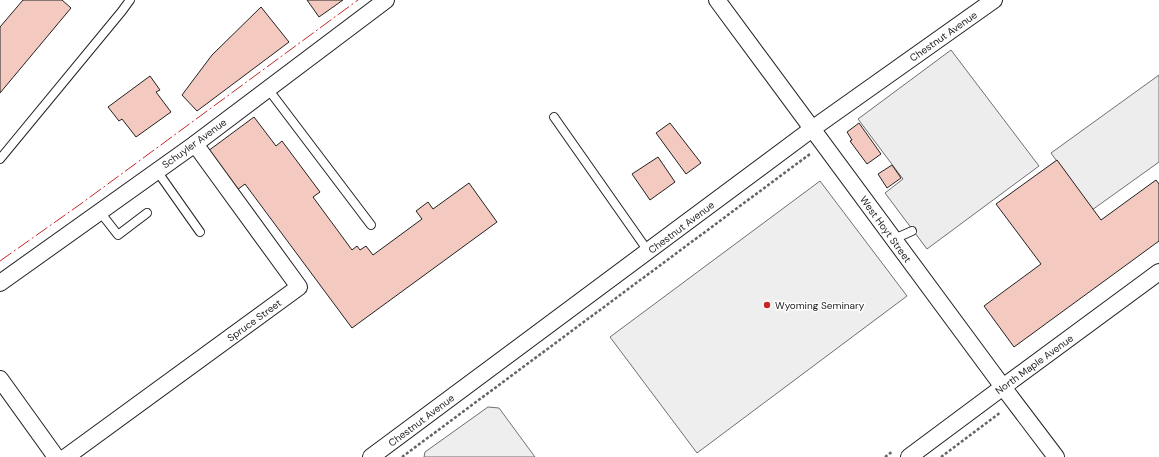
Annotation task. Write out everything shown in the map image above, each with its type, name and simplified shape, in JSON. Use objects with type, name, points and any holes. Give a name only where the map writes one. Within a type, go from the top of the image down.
[{"type":"street","name":"Schuyler Avenue","points":[[0,283],[195,144],[386,0]]},
{"type":"street","name":"West Hoyt Street","points":[[717,0],[1056,457]]},
{"type":"street","name":"Chestnut Avenue","points":[[371,457],[812,129],[994,0]]},
{"type":"street","name":"Spruce Street","points":[[66,457],[299,287],[195,144]]},
{"type":"street","name":"North Maple Avenue","points":[[903,452],[1003,387],[1159,272]]},
{"type":"street","points":[[1,383],[56,457]]},
{"type":"lane","points":[[0,159],[130,0]]},
{"type":"lane","points":[[268,89],[371,225]]},
{"type":"lane","points":[[554,117],[648,252]]},
{"type":"lane","points":[[157,171],[200,232]]},
{"type":"lane","points":[[100,212],[118,235],[147,212]]},
{"type":"lane","points":[[894,239],[912,231]]},
{"type":"path","points":[[402,457],[810,153],[815,160]]},
{"type":"path","points":[[941,457],[1003,411]]},
{"type":"path","points":[[885,457],[903,452]]},
{"type":"shaded area","points":[[951,50],[1039,166],[927,249],[885,193],[903,179],[858,119]]},
{"type":"shaded area","points":[[1159,75],[1159,162],[1092,210],[1051,153]]},
{"type":"shaded area","points":[[820,181],[907,296],[697,453],[610,337]]},
{"type":"shaded area","points":[[488,407],[499,408],[535,457],[424,457],[425,452]]},
{"type":"building","points":[[23,0],[62,0],[71,8],[0,93],[0,27]]},
{"type":"building","points":[[307,0],[343,0],[319,17]]},
{"type":"building","points":[[261,7],[289,42],[197,111],[182,95],[212,55]]},
{"type":"building","points":[[150,76],[160,90],[156,92],[171,112],[136,137],[122,119],[119,121],[108,107]]},
{"type":"building","points":[[254,117],[276,146],[282,141],[320,192],[313,197],[352,250],[357,246],[360,250],[366,246],[373,255],[422,219],[416,211],[428,202],[433,209],[469,183],[497,222],[352,328],[245,184],[233,193],[204,154]]},
{"type":"building","points":[[670,123],[701,163],[686,174],[656,133]]},
{"type":"building","points":[[859,123],[881,154],[867,164],[850,141],[852,140],[847,132]]},
{"type":"building","points":[[658,157],[675,182],[650,200],[632,174]]},
{"type":"building","points":[[1057,160],[1101,220],[1156,180],[1159,184],[1159,241],[1014,347],[984,306],[1041,264],[996,204]]},
{"type":"building","points":[[892,165],[901,178],[887,188],[878,174]]},
{"type":"power","points":[[0,261],[82,203],[358,0]]},
{"type":"place","name":"Wyoming Seminary","points":[[767,305]]}]
